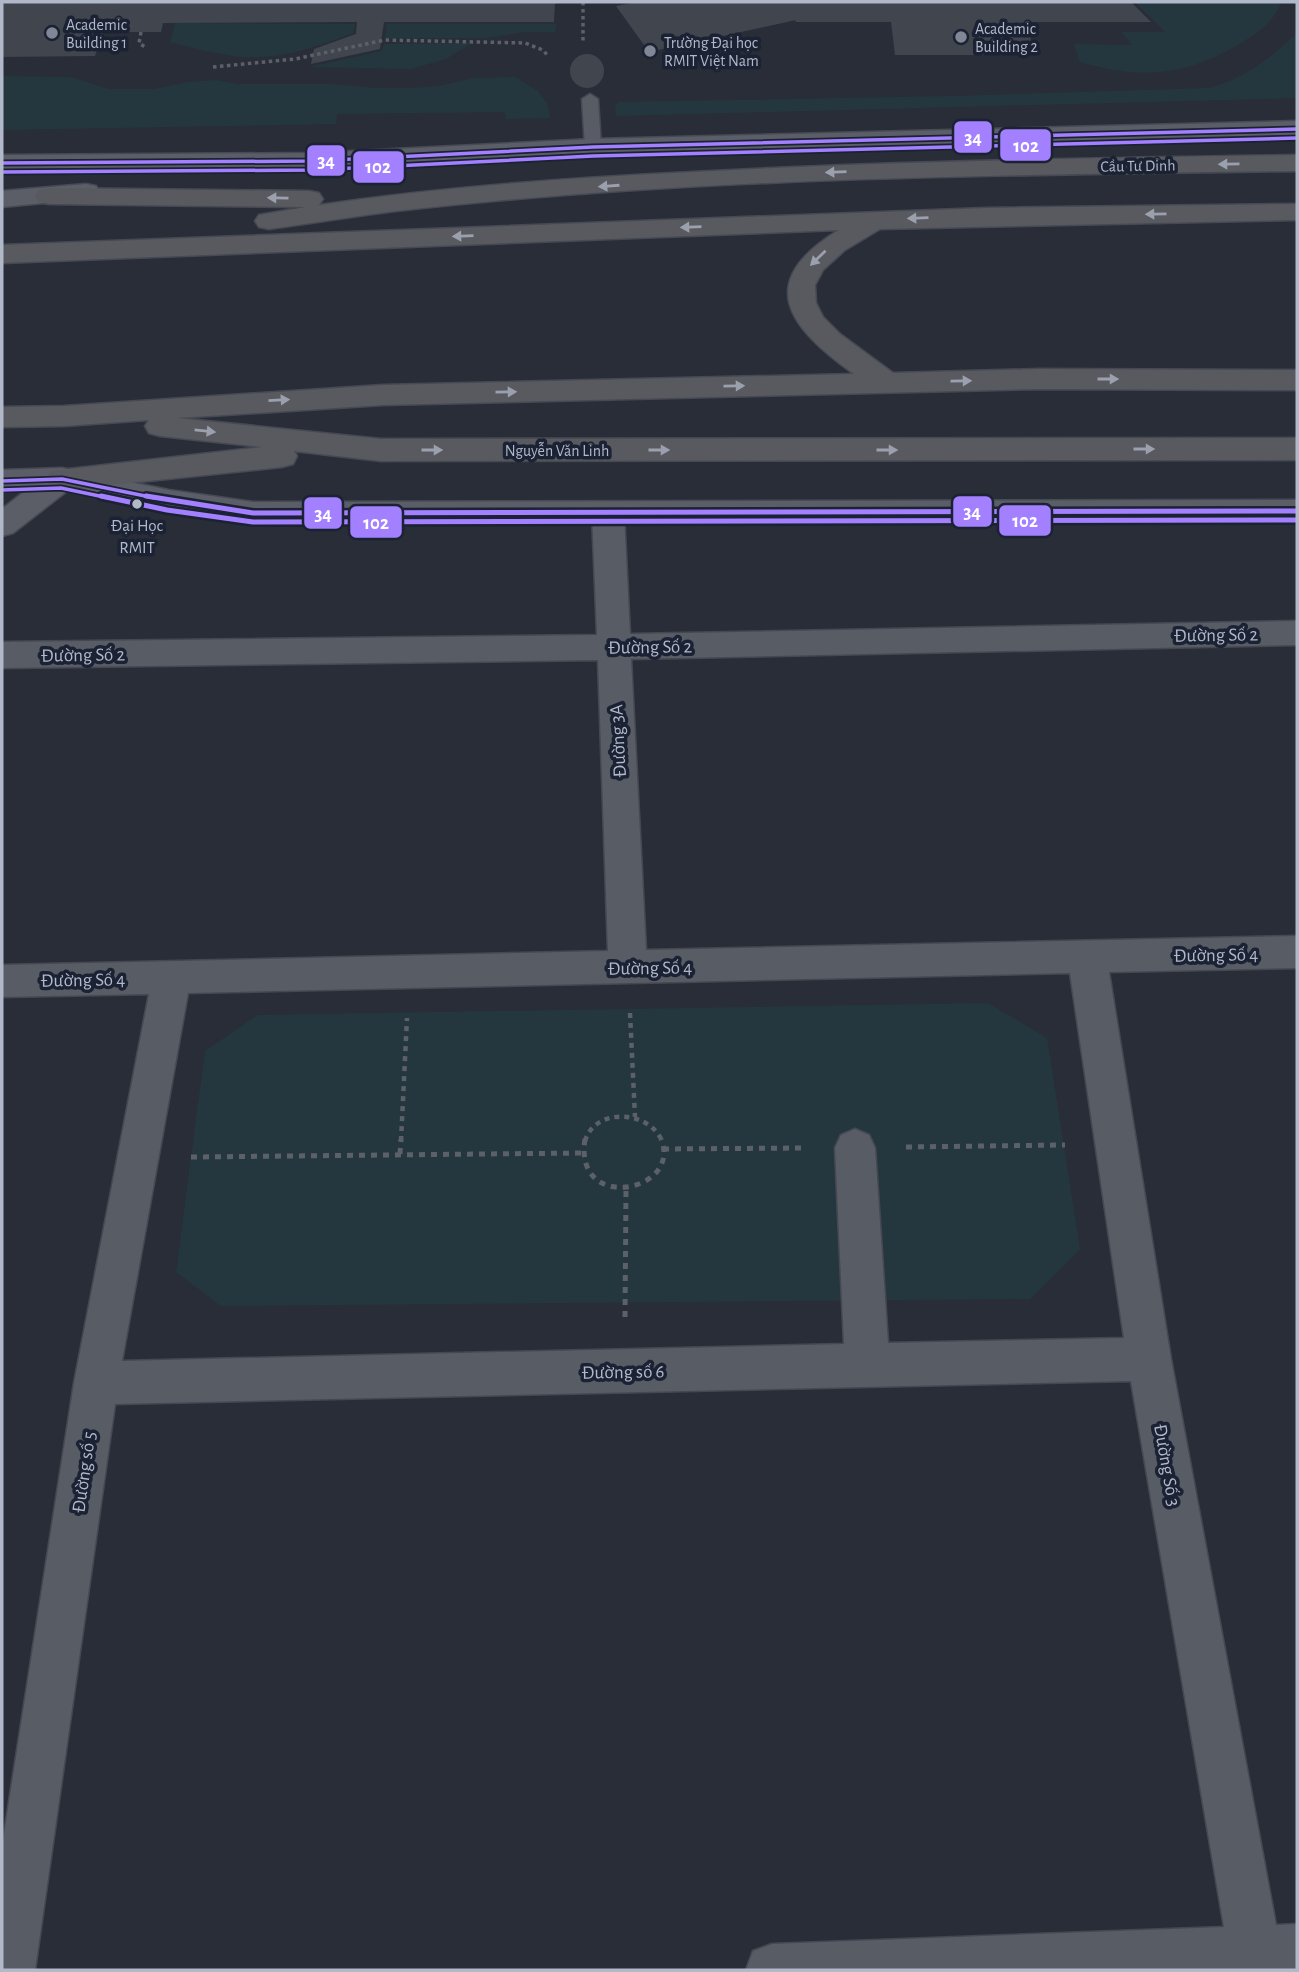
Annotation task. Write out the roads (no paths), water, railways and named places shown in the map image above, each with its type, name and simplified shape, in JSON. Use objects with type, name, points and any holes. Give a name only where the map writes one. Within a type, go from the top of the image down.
[{"type":"highway","name":"Cầu Tư Dinh","points":[[420,200],[731,177],[978,167],[1297,163]]},
{"type":"highway","points":[[48,196],[420,200]]},
{"type":"highway","points":[[59,251],[420,200]]},
{"type":"highway","points":[[2,254],[986,216],[1297,212]]},
{"type":"highway","points":[[875,220],[846,236],[822,254],[806,271],[799,291],[803,312],[819,334],[886,382]]},
{"type":"highway","name":"Nguyễn Văn Linh","points":[[2,417],[64,416],[321,397],[1039,379],[1297,380]]},
{"type":"highway","name":"Nguyễn Văn Linh","points":[[64,416],[381,450],[1297,450]]},
{"type":"highway","points":[[62,479],[264,458],[381,450]]},
{"type":"main road","name":"Cầu Tư Dinh","points":[[593,147],[1297,129]]},
{"type":"main road","points":[[2,163],[313,161],[593,147]]},
{"type":"main road","points":[[2,199],[220,180],[313,161]]},
{"type":"main road","points":[[2,481],[62,479],[169,501],[253,513],[1297,511]]},
{"type":"main road","points":[[2,525],[62,479]]},
{"type":"street","name":"Đường 3A","points":[[608,514],[628,967]]},
{"type":"street","name":"Đường Số 2","points":[[2,655],[612,647],[1297,633]]},
{"type":"street","name":"Đường Số 4","points":[[2,981],[1297,952]]},
{"type":"street","name":"Đường Số 3","points":[[1087,957],[1149,1359],[1270,1957]]},
{"type":"street","name":"Đường số 5","points":[[9,1970],[96,1383],[172,977]]},
{"type":"street","points":[[855,1148],[867,1365]]},
{"type":"street","name":"Đường số 6","points":[[96,1383],[1149,1359]]},
{"type":"street","points":[[772,1970],[1270,1957]]},
{"type":"lane","points":[[590,99],[593,147]]},
{"type":"place","name":"Academic Building 1","points":[[52,33]]},
{"type":"place","name":"Academic Building 2","points":[[961,37]]},
{"type":"place","name":"Trường Đại học RMIT Việt Nam","points":[[650,51]]},
{"type":"place","name":"Đại Học RMIT","points":[[137,504]]}]
